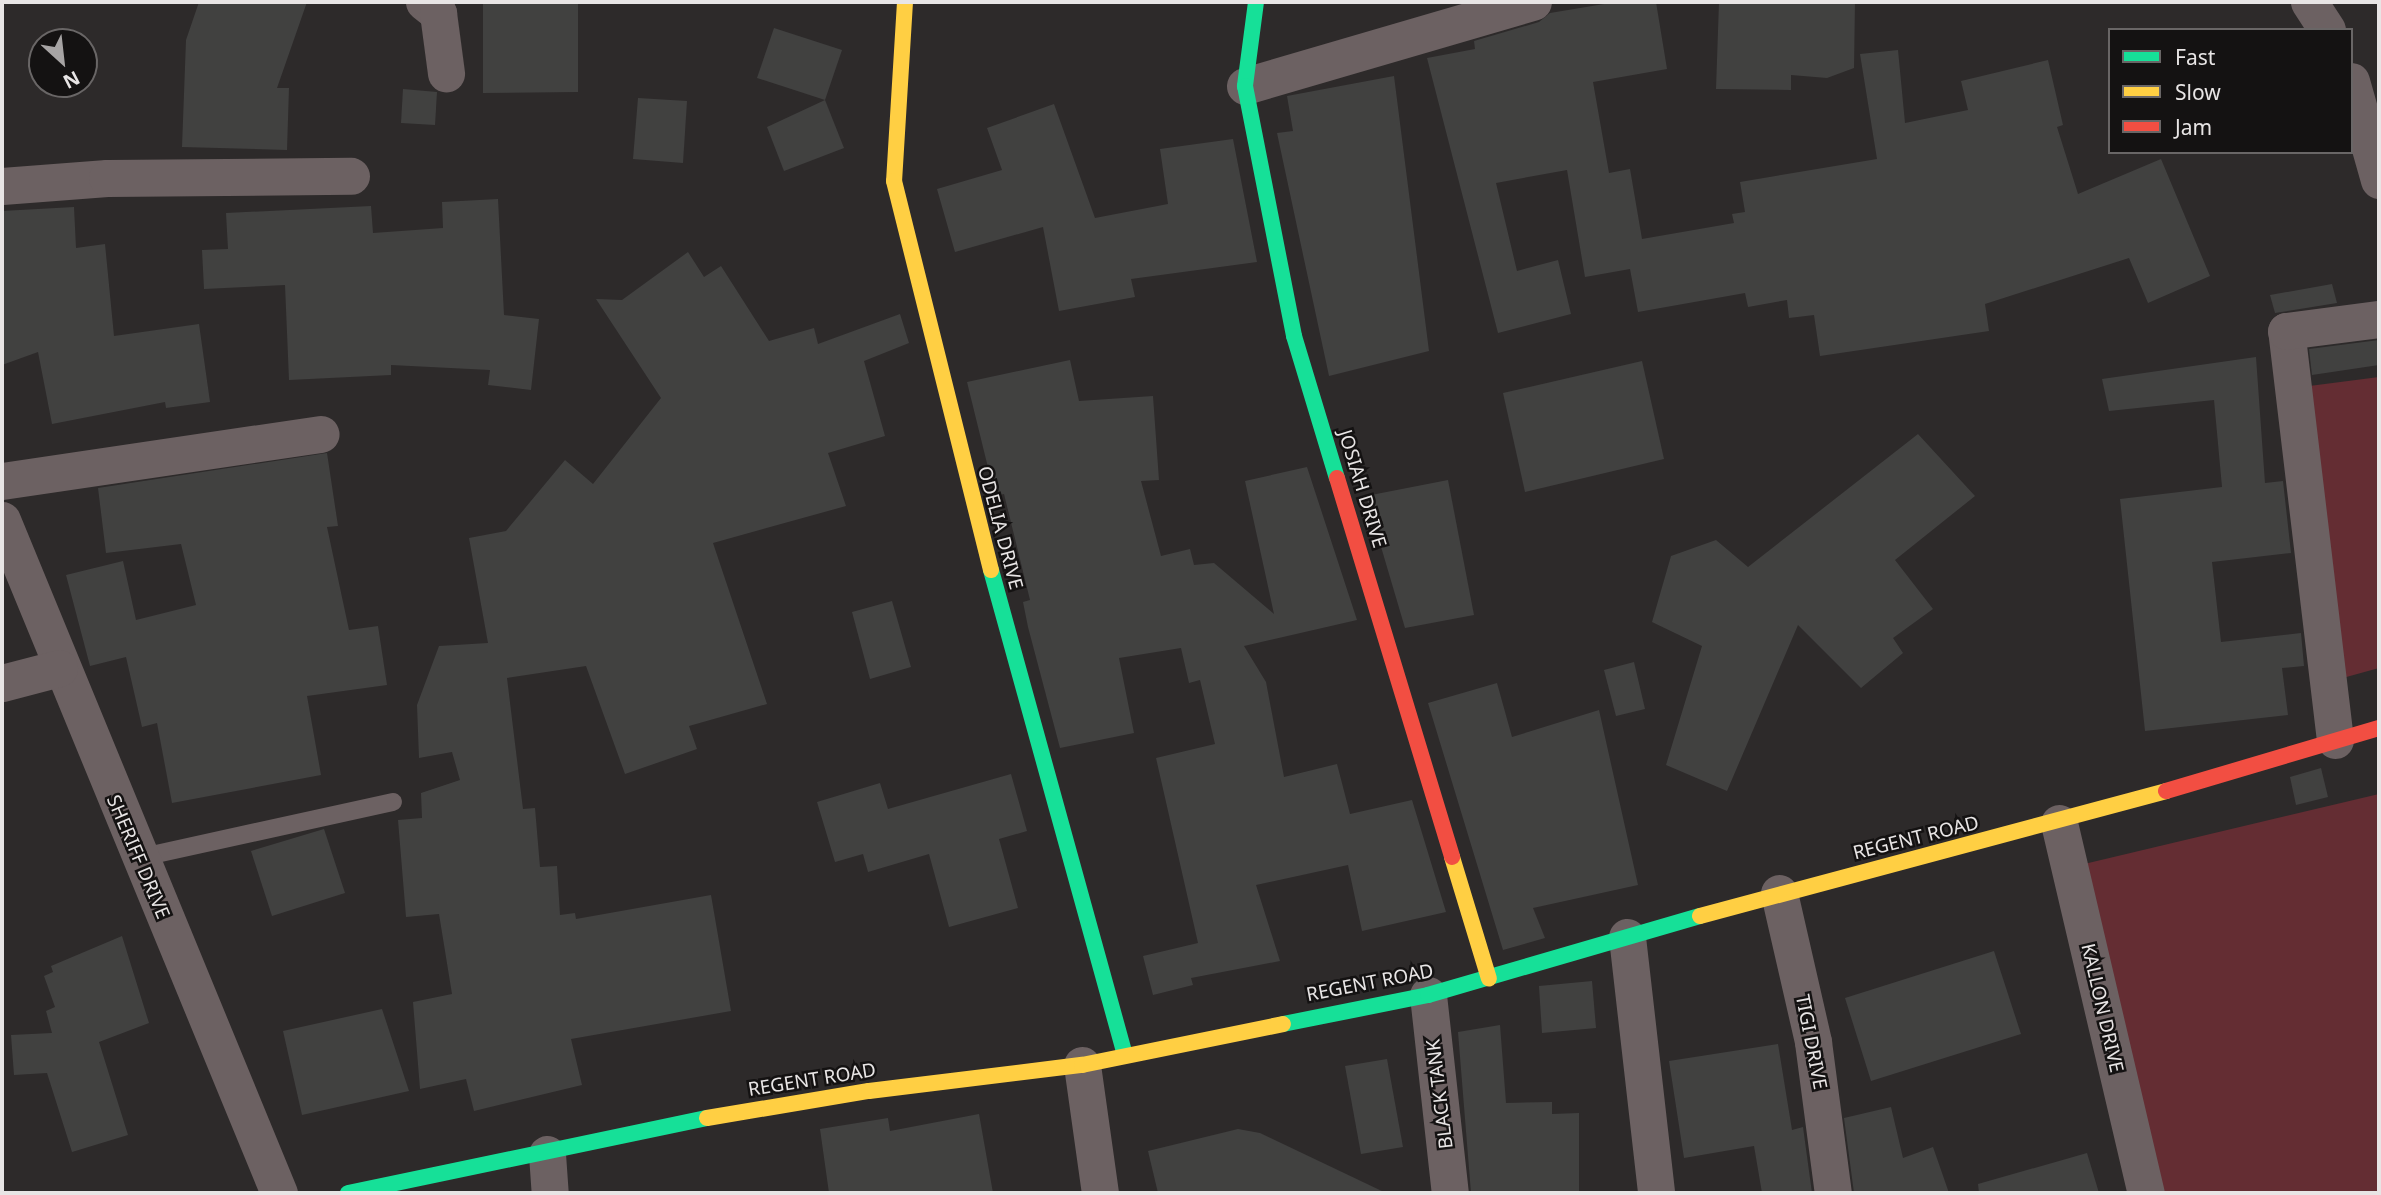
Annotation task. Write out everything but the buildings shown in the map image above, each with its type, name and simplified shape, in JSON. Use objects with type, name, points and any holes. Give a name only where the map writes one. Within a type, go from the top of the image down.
[{"type":"street","points":[[424,2],[438,13],[446,73]]},
{"type":"street","name":"ODELIA DRIVE","points":[[905,2],[894,181],[1017,673],[1125,1055]]},
{"type":"street","name":"JOSIAH DRIVE","points":[[1256,2],[1245,86],[1294,335],[1489,979]]},
{"type":"street","points":[[1245,86],[1533,2]]},
{"type":"street","points":[[2309,2],[2326,28]]},
{"type":"street","points":[[2353,88],[2379,180]]},
{"type":"street","points":[[2,186],[107,178],[351,176]]},
{"type":"street","points":[[2335,740],[2286,331],[2379,318]]},
{"type":"street","points":[[2,481],[321,434]]},
{"type":"street","name":"SHERIFF DRIVE","points":[[5,535],[279,1193]]},
{"type":"street","points":[[2,683],[59,668]]},
{"type":"street","name":"REGENT ROAD","points":[[348,1193],[547,1154],[704,1119],[855,1093],[1082,1065],[1428,995],[1779,893],[2059,823],[2379,728]]},
{"type":"street","name":"KALLON DRIVE","points":[[2059,823],[2146,1193]]},
{"type":"street","name":"TIGI DRIVE","points":[[1779,893],[1813,1042],[1833,1193]]},
{"type":"street","points":[[1627,937],[1656,1193]]},
{"type":"street","name":"BLACK TANK","points":[[1428,995],[1450,1193]]},
{"type":"street","points":[[1082,1065],[1100,1193]]},
{"type":"street","points":[[547,1154],[550,1193]]},
{"type":"lane","points":[[138,858],[393,802]]},
{"type":"shaded area","points":[[2379,377],[2379,668],[2321,684],[2286,389]]},
{"type":"shaded area","points":[[2379,794],[2379,1193],[2155,1193],[2080,865]]},
{"type":"traffic: fast","points":[[1256,2],[1245,86],[1294,336],[1337,478]]},
{"type":"traffic: fast","points":[[991,570],[1125,1055]]},
{"type":"traffic: fast","points":[[1283,1024],[1428,995],[1700,916]]},
{"type":"traffic: fast","points":[[348,1193],[707,1118]]},
{"type":"traffic: slow","points":[[905,2],[894,181],[991,570]]},
{"type":"traffic: slow","points":[[1700,916],[2166,791]]},
{"type":"traffic: slow","points":[[1452,857],[1489,979]]},
{"type":"traffic: slow","points":[[707,1118],[869,1091],[1082,1065],[1283,1024]]},
{"type":"traffic: jam","points":[[1337,478],[1452,857]]},
{"type":"traffic: jam","points":[[2166,791],[2379,728]]}]
